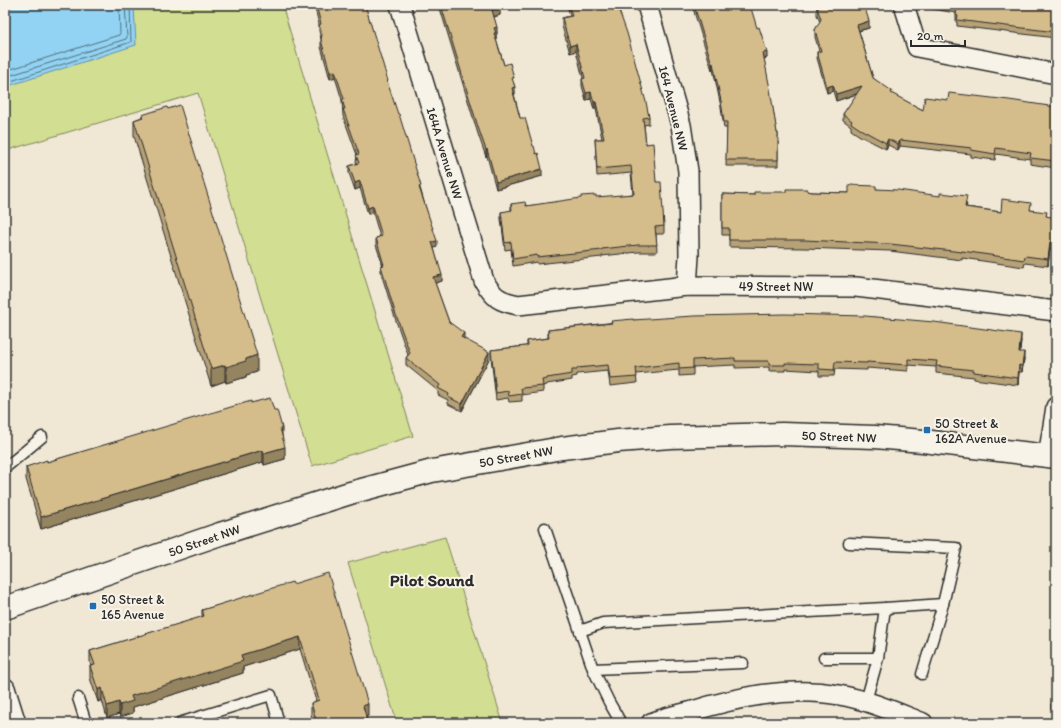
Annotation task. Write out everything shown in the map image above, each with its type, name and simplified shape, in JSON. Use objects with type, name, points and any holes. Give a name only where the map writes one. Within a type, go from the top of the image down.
[{"type":"main road","name":"50 Street NW","points":[[5,608],[220,534],[350,493],[432,471],[562,448],[618,441],[670,437],[782,434],[863,436],[916,440],[1053,459]]},
{"type":"street","name":"164A Avenue NW","points":[[400,5],[484,281],[496,298]]},
{"type":"street","name":"164 Avenue NW","points":[[647,5],[681,124],[688,170],[689,256],[687,286]]},
{"type":"street","points":[[904,5],[917,48],[1056,74]]},
{"type":"street","name":"49 Street NW","points":[[496,298],[518,305],[687,286],[856,287],[1056,311]]},
{"type":"street","points":[[1053,459],[1056,407]]},
{"type":"street","points":[[5,688],[16,723]]},
{"type":"street","points":[[651,723],[745,697],[768,694],[815,692],[840,695],[866,701],[923,723]]},
{"type":"lane","points":[[5,468],[42,437]]},
{"type":"lane","points":[[545,528],[593,669],[621,723]]},
{"type":"lane","points":[[849,543],[956,548],[943,604],[922,674]]},
{"type":"lane","points":[[580,631],[603,623],[943,604]]},
{"type":"lane","points":[[866,701],[878,658],[885,608]]},
{"type":"lane","points":[[824,658],[878,658]]},
{"type":"lane","points":[[593,669],[743,663]]},
{"type":"lane","points":[[179,723],[271,695],[279,723]]},
{"type":"lane","points":[[78,698],[86,723]]},
{"type":"green space","points":[[5,5],[282,5],[413,436],[312,466],[198,93],[5,151]]},
{"type":"green space","points":[[445,537],[503,723],[397,723],[348,563]]},
{"type":"water","points":[[5,5],[134,5],[136,45],[5,87]]},
{"type":"building","points":[[316,5],[365,5],[387,81],[399,114],[421,186],[419,187],[437,241],[432,242],[442,275],[433,277],[449,322],[464,333],[461,337],[489,352],[462,404],[448,397],[449,394],[438,388],[440,385],[406,358],[410,353],[395,312],[381,266],[384,265],[376,238],[382,236],[373,206],[368,208],[360,181],[355,183],[349,166],[359,163],[356,155],[359,154],[343,109],[345,109],[342,100],[344,99],[335,71],[330,72],[321,40],[322,34],[319,25],[321,24]]},
{"type":"building","points":[[441,5],[499,5],[500,8],[492,10],[497,27],[494,28],[496,33],[494,33],[504,65],[510,63],[515,87],[512,88],[520,118],[525,118],[533,146],[536,154],[538,153],[542,169],[496,182]]},
{"type":"building","points":[[569,5],[617,5],[627,33],[646,102],[649,117],[643,118],[646,144],[653,143],[656,182],[661,182],[664,226],[655,227],[657,245],[638,245],[537,257],[537,255],[513,259],[511,242],[505,243],[501,212],[512,210],[511,204],[525,202],[526,206],[581,198],[581,196],[596,195],[596,197],[634,194],[631,166],[597,169],[595,139],[604,139],[596,102],[594,102],[591,92],[586,93],[582,79],[585,78],[576,44],[570,46],[562,18],[572,16]]},
{"type":"building","points":[[694,5],[747,5],[748,8],[751,8],[767,52],[763,53],[778,133],[778,160],[726,160],[727,122],[724,122],[713,63],[712,64]]},
{"type":"building","points":[[818,5],[864,5],[869,21],[857,25],[873,78],[892,91],[891,93],[923,110],[925,97],[948,100],[949,93],[1056,107],[1056,161],[1030,158],[1031,153],[996,148],[995,154],[971,150],[972,148],[900,140],[898,144],[888,139],[886,143],[860,129],[851,123],[852,121],[843,114],[862,86],[836,94],[833,85],[827,87],[817,52],[821,51],[815,30],[821,19],[817,8],[819,8]]},
{"type":"building","points":[[946,5],[1056,5],[1056,32],[957,20],[957,6]]},
{"type":"building","points":[[180,105],[257,355],[246,359],[246,361],[226,367],[225,365],[211,369],[134,120],[143,117],[142,115],[167,107],[168,109]]},
{"type":"building","points":[[849,185],[876,186],[876,189],[898,190],[940,196],[940,193],[967,196],[965,207],[1001,212],[1002,199],[1031,203],[1030,210],[1047,212],[1046,216],[1056,218],[1054,228],[1056,229],[1055,243],[1050,242],[1048,259],[1025,256],[1024,260],[962,251],[890,244],[804,240],[729,240],[729,228],[722,228],[722,194],[754,195],[754,192],[786,192],[786,189],[807,189],[807,191],[812,192],[849,193]]},
{"type":"building","points":[[785,314],[865,316],[934,322],[1021,334],[1019,352],[1024,352],[1022,366],[1019,365],[1018,378],[974,372],[974,370],[936,366],[937,361],[908,359],[908,365],[867,362],[835,362],[834,370],[819,369],[819,364],[785,363],[785,365],[769,365],[769,361],[735,361],[735,358],[693,360],[693,368],[679,369],[679,363],[636,368],[637,377],[610,379],[608,365],[577,368],[577,370],[572,370],[572,374],[542,380],[543,386],[521,388],[522,394],[509,396],[508,391],[496,393],[491,350],[526,346],[528,345],[527,341],[549,338],[548,330],[612,323],[611,321],[633,319]]},
{"type":"building","points":[[270,398],[274,410],[277,410],[285,447],[264,453],[263,450],[41,517],[26,467],[251,401],[251,403]]},
{"type":"building","points":[[328,573],[368,704],[363,706],[368,723],[317,723],[311,703],[319,700],[300,637],[241,655],[243,661],[131,696],[133,701],[120,705],[119,702],[107,706],[102,688],[98,690],[90,666],[95,665],[90,651],[204,616],[202,610],[292,582],[293,584]]},
{"type":"building","points":[[1056,692],[1056,707],[1051,705]]},
{"type":"building","points":[[772,718],[773,723],[750,723]]},
{"type":"building","points":[[569,719],[570,723],[557,723]]},
{"type":"building","points":[[798,720],[823,721],[837,723],[798,723]]},
{"type":"place","name":"50 Street & 162A Avenue","points":[[927,430]]},
{"type":"place","name":"50 Street & 165 Avenue","points":[[93,606]]},
{"type":"district","name":"Pilot Sound","points":[[432,580]]}]
